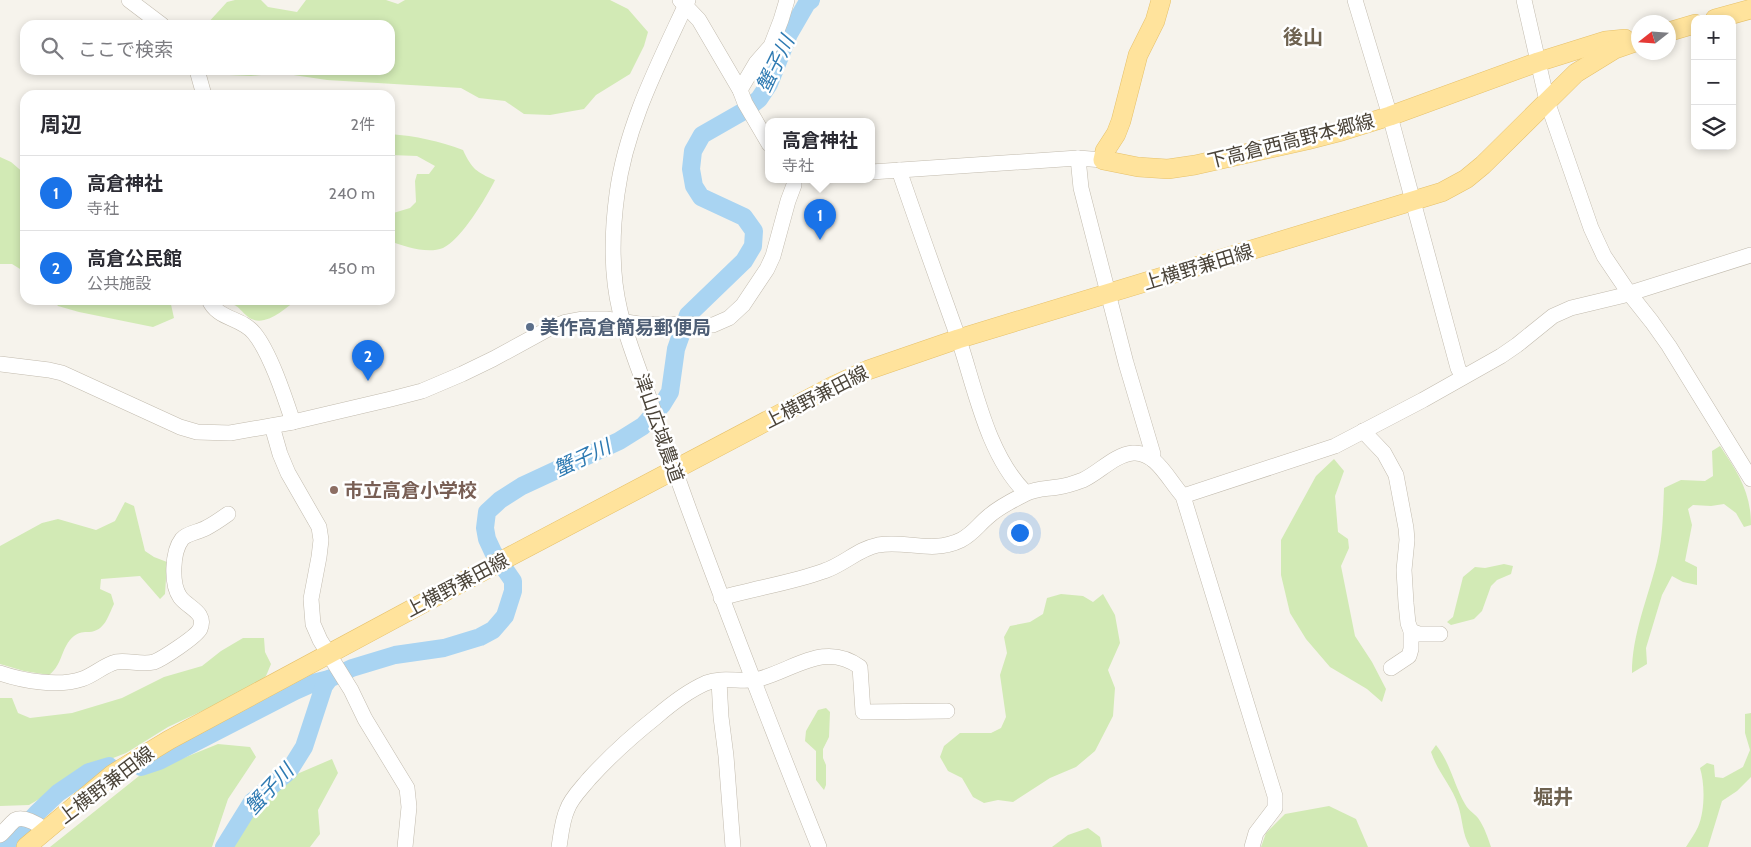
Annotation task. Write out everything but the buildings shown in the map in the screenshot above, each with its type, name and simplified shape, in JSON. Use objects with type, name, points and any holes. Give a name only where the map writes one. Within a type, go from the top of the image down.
[{"type":"main road","points":[[1103,160],[1105,150],[1116,134],[1121,121],[1138,56],[1155,21],[1160,0]]},
{"type":"main road","points":[[1729,15],[1751,9]]},
{"type":"main road","points":[[1676,30],[1691,25]]},
{"type":"main road","name":"下高倉西高野本郷線","points":[[1103,160],[1138,167],[1168,169],[1195,165],[1316,138],[1390,116],[1538,62],[1605,41],[1631,40]]},
{"type":"main road","name":"上横野兼田線","points":[[26,847],[42,827],[144,754],[337,667],[500,561],[833,386],[868,370],[958,339],[1442,192],[1466,179],[1483,165],[1576,73],[1616,49],[1631,44]]},
{"type":"street","points":[[129,0],[155,20]]},
{"type":"street","points":[[745,102],[756,63],[771,46],[787,0]]},
{"type":"street","points":[[1355,0],[1390,116],[1412,202],[1458,368],[1462,376]]},
{"type":"street","points":[[1524,0],[1547,101],[1554,116],[1590,228],[1604,256],[1669,346],[1751,479]]},
{"type":"street","points":[[684,2],[699,20],[765,137]]},
{"type":"street","name":"津山広域農道","points":[[684,2],[647,89],[631,132],[622,167],[617,194],[614,250],[617,294],[623,322],[674,470],[752,680],[819,847]]},
{"type":"street","points":[[198,75],[203,90]]},
{"type":"street","points":[[875,172],[1078,158],[1103,160]]},
{"type":"street","points":[[1078,158],[1081,188],[1152,459]]},
{"type":"street","points":[[899,170],[989,433],[1010,471],[1026,493]]},
{"type":"street","points":[[0,364],[62,373],[180,427],[197,432],[230,433],[363,407],[422,391],[492,359],[550,328],[566,322],[606,319],[623,322],[713,325],[722,322],[743,305],[773,256],[795,183]]},
{"type":"street","points":[[1182,496],[1335,446],[1423,400],[1517,346],[1553,316],[1572,308],[1629,293],[1751,255]]},
{"type":"street","points":[[212,305],[224,317],[246,325],[263,346],[293,422]]},
{"type":"street","points":[[272,426],[288,473],[318,527],[321,540],[311,599],[313,624],[365,719],[407,788],[409,807],[405,847]]},
{"type":"street","points":[[1363,431],[1384,453],[1396,475],[1407,540],[1404,570],[1408,623],[1411,631],[1411,649],[1409,656],[1391,668]]},
{"type":"street","points":[[721,598],[826,571],[853,555],[876,545],[895,544],[943,547],[961,540],[976,530],[988,516],[1026,493],[1084,480],[1115,459],[1123,456],[1134,453],[1144,455],[1152,459],[1182,496],[1275,796],[1275,808],[1256,833],[1252,847]]},
{"type":"street","points":[[0,673],[27,681],[67,682],[82,679],[112,663],[124,661],[153,662],[199,632],[202,623],[198,612],[181,599],[177,591],[174,575],[175,557],[183,537],[204,529],[228,514]]},
{"type":"street","points":[[1411,631],[1419,634],[1440,634]]},
{"type":"street","points":[[559,847],[566,810],[574,796],[604,762],[623,744],[674,703],[708,682],[759,679],[816,657],[842,658],[860,667],[863,712],[947,711]]},
{"type":"street","points":[[719,681],[734,847]]},
{"type":"street","points":[[0,835],[15,820],[22,819],[42,827]]},
{"type":"green space","points":[[235,0],[261,0],[268,7],[297,12],[306,0],[386,0],[398,4],[405,0],[610,0],[628,9],[648,32],[644,46],[630,74],[596,95],[584,109],[550,115],[524,114],[505,101],[479,98],[461,88],[327,80],[293,75],[395,75],[395,20],[211,20],[227,2]]},
{"type":"green space","points":[[229,75],[261,75],[251,76]]},
{"type":"green space","points":[[395,135],[427,139],[463,150],[475,169],[495,180],[465,228],[450,244],[437,250],[424,250],[395,243],[395,212],[410,208],[416,202],[415,181],[417,174],[429,174],[435,166],[417,156],[395,155]]},
{"type":"green space","points":[[0,157],[11,162],[20,170],[20,269],[12,264],[0,264]]},
{"type":"green space","points":[[171,305],[174,318],[153,327],[58,306]]},
{"type":"green space","points":[[234,305],[290,305],[273,317],[260,321],[253,320]]},
{"type":"green space","points":[[1720,446],[1738,474],[1746,493],[1751,525],[1744,527],[1736,513],[1724,504],[1711,506],[1693,505],[1688,509],[1692,525],[1685,561],[1697,567],[1697,585],[1683,582],[1672,576],[1662,595],[1646,648],[1647,664],[1632,673],[1635,644],[1641,616],[1659,552],[1664,488],[1681,480],[1705,481],[1713,476],[1712,451]]},
{"type":"green space","points":[[1334,459],[1344,471],[1335,496],[1338,532],[1348,539],[1349,548],[1341,566],[1355,636],[1372,662],[1386,689],[1382,702],[1367,689],[1330,667],[1306,639],[1290,613],[1281,575],[1281,540],[1316,476]]},
{"type":"green space","points":[[125,502],[134,506],[145,551],[167,562],[165,594],[160,599],[140,576],[101,579],[100,589],[111,594],[114,604],[108,618],[99,629],[74,636],[67,645],[54,671],[49,675],[24,671],[0,664],[0,546],[42,523],[58,519],[96,530],[115,521]]},
{"type":"green space","points":[[1504,564],[1513,566],[1511,574],[1497,580],[1491,586],[1482,611],[1474,619],[1451,625],[1447,622],[1453,617],[1463,577],[1475,567],[1485,568]]},
{"type":"green space","points":[[1061,594],[1083,596],[1093,602],[1103,594],[1115,615],[1120,643],[1108,670],[1115,688],[1113,716],[1095,751],[1076,767],[1050,778],[1013,802],[998,800],[984,803],[973,797],[962,778],[948,771],[940,757],[944,746],[960,733],[991,733],[1001,728],[1006,717],[1000,675],[1007,653],[1004,637],[1010,626],[1030,622],[1043,614],[1047,598]]},
{"type":"green space","points":[[243,638],[264,638],[265,652],[271,664],[266,676],[251,688],[168,727],[126,753],[68,778],[29,805],[0,806],[0,698],[12,698],[18,713],[30,718],[72,713],[122,698],[164,677],[202,666],[221,651]]},
{"type":"green space","points":[[826,708],[830,712],[829,737],[823,749],[823,758],[826,765],[826,785],[824,790],[816,780],[816,751],[805,741],[806,731],[818,710]]},
{"type":"green space","points":[[1751,713],[1751,777],[1737,791],[1722,801],[1708,847],[1686,847],[1697,830],[1702,813],[1703,789],[1700,768],[1707,763],[1714,765],[1715,777],[1723,778],[1743,767],[1750,750],[1745,733],[1745,714]]},
{"type":"green space","points":[[218,744],[250,747],[256,757],[228,799],[212,847],[50,847],[139,776]]},
{"type":"green space","points":[[1436,745],[1445,759],[1465,804],[1478,818],[1486,832],[1491,847],[1470,847],[1465,837],[1460,811],[1455,798],[1431,752]]},
{"type":"green space","points":[[332,759],[338,773],[318,810],[320,834],[310,847],[231,847],[247,818],[262,801],[290,777]]},
{"type":"green space","points":[[1329,806],[1356,819],[1368,847],[1261,847],[1266,833],[1285,814]]},
{"type":"green space","points":[[1088,828],[1100,837],[1102,847],[1052,847],[1068,835]]},
{"type":"waterway","name":"蟹子川","points":[[224,847],[252,802],[289,771],[304,747],[324,686],[329,679],[352,668],[395,655],[444,648],[480,637],[493,630],[505,616],[513,591],[513,581],[493,552],[487,539],[485,528],[487,512],[500,500],[522,486],[619,441],[643,426],[662,405],[670,392],[676,349],[688,315],[744,261],[753,246],[754,231],[744,217],[701,197],[694,186],[691,169],[693,151],[702,135],[744,111],[759,99],[769,84],[789,34],[807,3],[811,0]]},
{"type":"waterway","points":[[141,767],[159,761],[295,691],[313,683],[329,679]]},
{"type":"waterway","points":[[1,847],[17,835],[58,793],[89,772],[109,766]]},
{"type":"place","name":"高倉神社","points":[[820,240]]},
{"type":"place","name":"美作高倉簡易郵便局","points":[[530,327]]},
{"type":"place","name":"高倉公民館","points":[[368,381]]},
{"type":"place","name":"市立高倉小学校","points":[[334,490]]},
{"type":"district","name":"後山","points":[[1303,37]]},
{"type":"district","name":"堀井","points":[[1553,797]]}]
